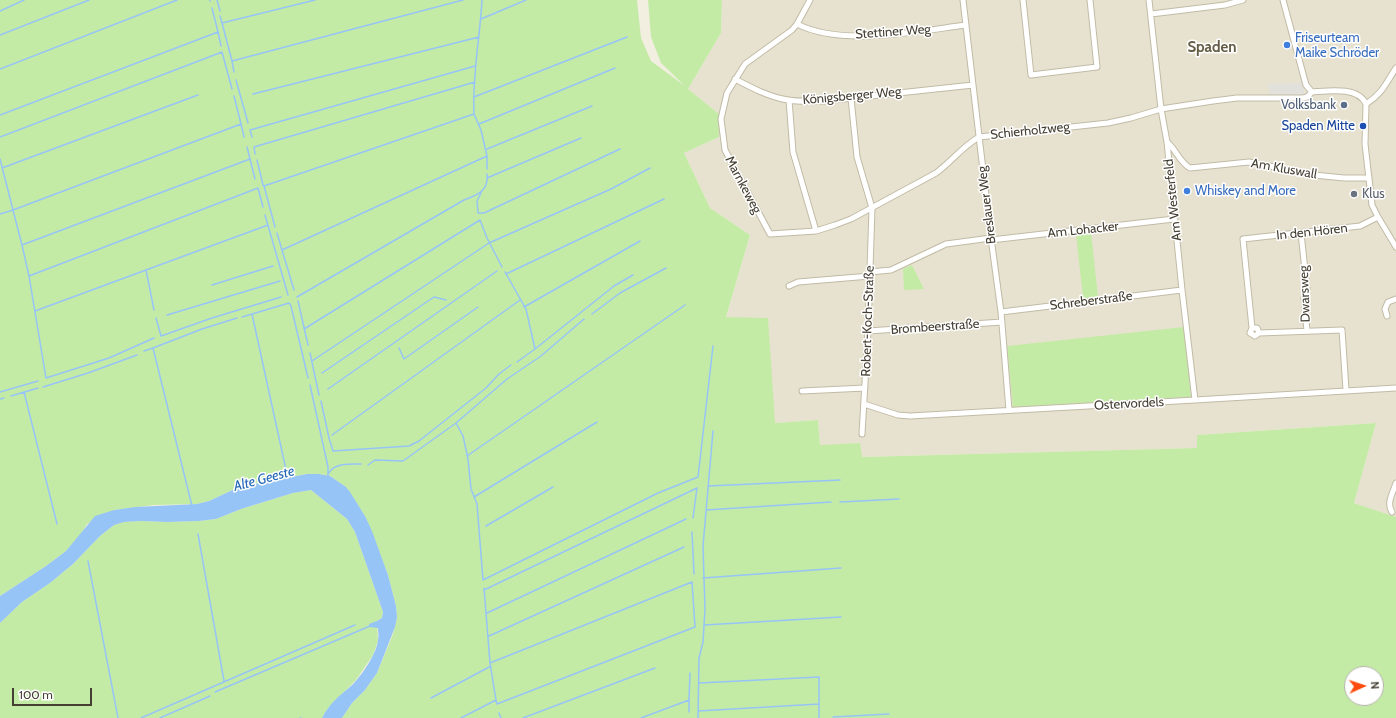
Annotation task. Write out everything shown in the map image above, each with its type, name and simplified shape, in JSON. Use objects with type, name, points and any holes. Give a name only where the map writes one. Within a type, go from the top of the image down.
[{"type":"street","name":"Marnkeweg","points":[[770,234],[725,150],[721,119],[727,93],[745,64],[792,30],[797,24],[810,0]]},
{"type":"street","name":"Breslauer Weg","points":[[963,0],[1001,312],[1010,410]]},
{"type":"street","points":[[1023,0],[1031,75],[1097,67],[1090,0]]},
{"type":"street","name":"Am Westerfeld","points":[[1149,0],[1161,109],[1167,142],[1174,219],[1195,400]]},
{"type":"street","points":[[1151,14],[1225,5],[1243,0]]},
{"type":"street","points":[[1283,0],[1306,85],[1312,92]]},
{"type":"street","name":"Stettiner Weg","points":[[797,24],[829,34],[875,36],[966,24]]},
{"type":"street","points":[[1396,68],[1376,98],[1366,104],[1365,144],[1372,205],[1378,218],[1396,246]]},
{"type":"street","name":"Königsberger Weg","points":[[735,79],[770,96],[789,100],[824,101],[973,85]]},
{"type":"street","name":"Schierholzweg","points":[[770,234],[816,231],[851,219],[936,174],[972,141],[979,137],[1108,123],[1132,118],[1161,109],[1237,98],[1303,98],[1307,97],[1312,92],[1345,91],[1359,95],[1364,99],[1366,104]]},
{"type":"street","name":"Robert-Koch-Straße","points":[[851,98],[856,157],[872,208],[868,331],[862,434]]},
{"type":"street","points":[[789,100],[793,152],[816,231]]},
{"type":"street","name":"Am Kluswall","points":[[1167,142],[1172,145],[1190,168],[1249,162],[1314,175],[1344,178],[1370,178]]},
{"type":"street","points":[[1169,165],[1180,157]]},
{"type":"street","name":"In den Hören","points":[[1307,331],[1259,333],[1257,328],[1252,328],[1243,239],[1360,226],[1378,218]]},
{"type":"street","name":"Am Lohacker","points":[[789,286],[798,282],[870,274],[891,270],[946,244],[1174,219]]},
{"type":"street","name":"Dwarsweg","points":[[1301,233],[1307,289],[1304,298],[1307,331]]},
{"type":"street","name":"Schreberstraße","points":[[1001,312],[1182,290]]},
{"type":"street","points":[[1387,316],[1385,309],[1388,302],[1396,299]]},
{"type":"street","name":"Brombeerstraße","points":[[868,331],[1002,322]]},
{"type":"street","points":[[1307,331],[1342,330],[1346,390]]},
{"type":"street","points":[[802,391],[865,388]]},
{"type":"street","name":"Ostervordels","points":[[864,404],[898,415],[1396,388]]},
{"type":"street","points":[[1392,512],[1389,508],[1389,501],[1396,483]]},
{"type":"shaded area","points":[[722,0],[1396,0],[1396,517],[1354,503],[1376,423],[1197,435],[1198,448],[861,457],[860,443],[820,446],[818,420],[775,423],[726,318],[750,235],[710,208],[684,153],[719,137],[719,114],[688,89],[721,33]]},
{"type":"shaded area","points":[[1302,83],[1305,92],[1303,95],[1270,94],[1268,84]]},
{"type":"green space","points":[[0,0],[637,0],[641,38],[651,61],[685,86],[661,63],[651,37],[648,0],[722,0],[721,33],[688,89],[719,114],[719,137],[684,153],[710,208],[750,235],[726,317],[768,318],[775,423],[818,420],[820,445],[860,443],[862,457],[1197,448],[1197,435],[1376,423],[1354,503],[1396,517],[1396,718],[342,718],[352,703],[365,690],[377,673],[393,634],[397,617],[396,606],[388,575],[365,516],[346,487],[330,476],[319,474],[307,474],[239,487],[209,501],[197,504],[154,505],[114,510],[87,524],[81,534],[66,551],[0,596]]},
{"type":"green space","points":[[1091,232],[1098,297],[1083,298],[1076,234]]},
{"type":"green space","points":[[912,265],[924,289],[904,290],[903,269]]},
{"type":"green space","points":[[1184,327],[1191,397],[1013,407],[1007,346]]},
{"type":"green space","points":[[311,490],[347,519],[355,532],[383,612],[382,618],[377,621],[378,641],[373,655],[356,680],[328,708],[322,718],[0,718],[0,623],[22,602],[50,583],[73,564],[100,536],[114,525],[124,522],[141,521],[167,522],[216,519],[241,509],[293,493]]},
{"type":"water","name":"Alte Geeste","points":[[307,474],[330,476],[346,487],[350,492],[365,516],[372,531],[388,575],[396,606],[397,617],[395,627],[377,673],[365,690],[352,703],[342,718],[322,718],[331,704],[355,682],[364,671],[375,651],[378,637],[378,628],[369,627],[369,624],[382,618],[383,612],[355,532],[347,519],[311,490],[293,493],[241,509],[216,519],[199,521],[124,522],[114,525],[100,536],[73,564],[50,583],[22,602],[0,623],[0,596],[66,551],[95,516],[114,510],[135,507],[197,504],[209,501],[239,487]]},
{"type":"waterway","points":[[0,11],[24,0]]},
{"type":"waterway","points":[[0,35],[89,0]]},
{"type":"waterway","points":[[0,69],[177,0]]},
{"type":"waterway","points":[[217,0],[220,11]]},
{"type":"waterway","points":[[232,61],[222,23],[315,0]]},
{"type":"waterway","points":[[234,72],[232,61],[463,0]]},
{"type":"waterway","points":[[474,114],[475,71],[482,0]]},
{"type":"waterway","points":[[481,19],[526,0]]},
{"type":"waterway","points":[[0,115],[218,32],[212,8]]},
{"type":"waterway","points":[[220,16],[222,23]]},
{"type":"waterway","points":[[218,32],[221,46]]},
{"type":"waterway","points":[[253,94],[479,37]]},
{"type":"waterway","points":[[474,97],[627,37]]},
{"type":"waterway","points":[[0,137],[222,52],[232,89]]},
{"type":"waterway","points":[[252,137],[250,130],[475,66]]},
{"type":"waterway","points":[[479,124],[615,68]]},
{"type":"waterway","points":[[236,80],[248,123]]},
{"type":"waterway","points":[[255,154],[254,147],[475,82]]},
{"type":"waterway","points":[[2,168],[198,95]]},
{"type":"waterway","points":[[234,96],[241,124],[13,210],[22,245],[250,159]]},
{"type":"waterway","points":[[487,149],[592,106]]},
{"type":"waterway","points":[[275,227],[264,186],[474,114],[481,130],[487,156]]},
{"type":"waterway","points":[[241,124],[244,137]]},
{"type":"waterway","points":[[487,178],[581,138]]},
{"type":"waterway","points":[[247,147],[255,179]]},
{"type":"waterway","points":[[481,193],[477,201],[478,213],[484,213],[620,149]]},
{"type":"waterway","points":[[294,290],[282,250],[487,156],[487,169]]},
{"type":"waterway","points":[[0,159],[13,210],[0,214]]},
{"type":"waterway","points":[[257,160],[263,185]]},
{"type":"waterway","points":[[312,361],[489,243],[611,189],[650,168]]},
{"type":"waterway","points":[[297,297],[464,200],[478,194],[486,185],[487,174]]},
{"type":"waterway","points":[[22,245],[29,276],[258,188],[263,207]]},
{"type":"waterway","points":[[506,274],[664,199]]},
{"type":"waterway","points":[[265,215],[288,295]]},
{"type":"waterway","points":[[304,329],[480,220],[487,238],[502,267]]},
{"type":"waterway","points":[[154,310],[146,270],[268,225]]},
{"type":"waterway","points":[[277,233],[282,250]]},
{"type":"waterway","points":[[524,307],[640,241]]},
{"type":"waterway","points":[[212,285],[273,266]]},
{"type":"waterway","points":[[592,314],[620,293],[666,268]]},
{"type":"waterway","points":[[35,311],[146,270]]},
{"type":"waterway","points":[[328,389],[497,271]]},
{"type":"waterway","points":[[505,272],[526,309],[535,349],[517,362]]},
{"type":"waterway","points":[[535,349],[614,286],[633,275]]},
{"type":"waterway","points":[[29,276],[46,378],[109,358],[154,338]]},
{"type":"waterway","points":[[167,315],[280,281]]},
{"type":"waterway","points":[[156,318],[161,336],[212,318],[281,297]]},
{"type":"waterway","points":[[322,373],[434,297],[446,300]]},
{"type":"waterway","points":[[332,435],[520,300]]},
{"type":"waterway","points":[[298,301],[308,345]]},
{"type":"waterway","points":[[242,317],[289,303],[291,306],[308,378]]},
{"type":"waterway","points":[[467,456],[685,305]]},
{"type":"waterway","points":[[399,348],[404,359],[478,307]]},
{"type":"waterway","points":[[252,314],[288,479]]},
{"type":"waterway","points":[[192,506],[153,348],[202,329],[237,318]]},
{"type":"waterway","points":[[456,423],[507,379],[541,356],[584,319]]},
{"type":"waterway","points":[[368,465],[375,460],[403,461],[456,423],[463,436],[468,459],[471,489],[477,504],[483,580],[658,493],[698,477],[713,346]]},
{"type":"waterway","points":[[144,351],[153,348]]},
{"type":"waterway","points":[[310,353],[319,395]]},
{"type":"waterway","points":[[43,387],[88,373],[137,355]]},
{"type":"waterway","points":[[321,401],[333,451],[409,446],[419,441],[486,388],[499,374],[511,365]]},
{"type":"waterway","points":[[0,392],[38,381]]},
{"type":"waterway","points":[[310,385],[328,467],[328,476]]},
{"type":"waterway","points":[[11,396],[38,388]]},
{"type":"waterway","points":[[24,392],[57,524]]},
{"type":"waterway","points":[[0,399],[4,398]]},
{"type":"waterway","points":[[474,497],[597,422]]},
{"type":"waterway","points":[[698,718],[699,658],[703,642],[705,609],[703,546],[713,431]]},
{"type":"waterway","points":[[329,473],[338,466],[347,464],[361,464]]},
{"type":"waterway","points":[[708,486],[840,480]]},
{"type":"waterway","points":[[486,526],[553,487]]},
{"type":"waterway","points":[[484,590],[697,488],[693,518]]},
{"type":"waterway","points":[[840,502],[899,499]]},
{"type":"waterway","points":[[706,510],[831,502]]},
{"type":"waterway","points":[[487,613],[686,519]]},
{"type":"waterway","points":[[692,532],[694,574]]},
{"type":"waterway","points":[[198,534],[224,681]]},
{"type":"waterway","points":[[489,636],[684,547]]},
{"type":"waterway","points":[[88,561],[118,718]]},
{"type":"waterway","points":[[703,578],[841,568]]},
{"type":"waterway","points":[[490,663],[692,582],[695,627],[497,704],[496,700]]},
{"type":"waterway","points":[[461,718],[496,700],[490,663],[484,588]]},
{"type":"waterway","points":[[704,625],[841,617]]},
{"type":"waterway","points":[[141,718],[355,625]]},
{"type":"waterway","points":[[215,692],[370,626]]},
{"type":"waterway","points":[[431,698],[491,666]]},
{"type":"waterway","points":[[523,718],[655,668]]},
{"type":"waterway","points":[[641,718],[689,700],[690,673]]},
{"type":"waterway","points":[[699,683],[819,677],[819,718]]},
{"type":"waterway","points":[[160,718],[210,696]]},
{"type":"waterway","points":[[689,700],[689,712]]},
{"type":"waterway","points":[[698,711],[819,704]]},
{"type":"waterway","points":[[499,713],[501,718]]},
{"type":"waterway","points":[[833,717],[889,714]]},
{"type":"place","name":"Friseurteam Maike Schröder","points":[[1287,45]]},
{"type":"place","name":"Volksbank","points":[[1344,105]]},
{"type":"place","name":"Spaden Mitte","points":[[1363,126]]},
{"type":"place","name":"Whiskey and More","points":[[1187,191]]},
{"type":"place","name":"Klus","points":[[1354,194]]},
{"type":"district","name":"Spaden","points":[[1212,48]]}]
